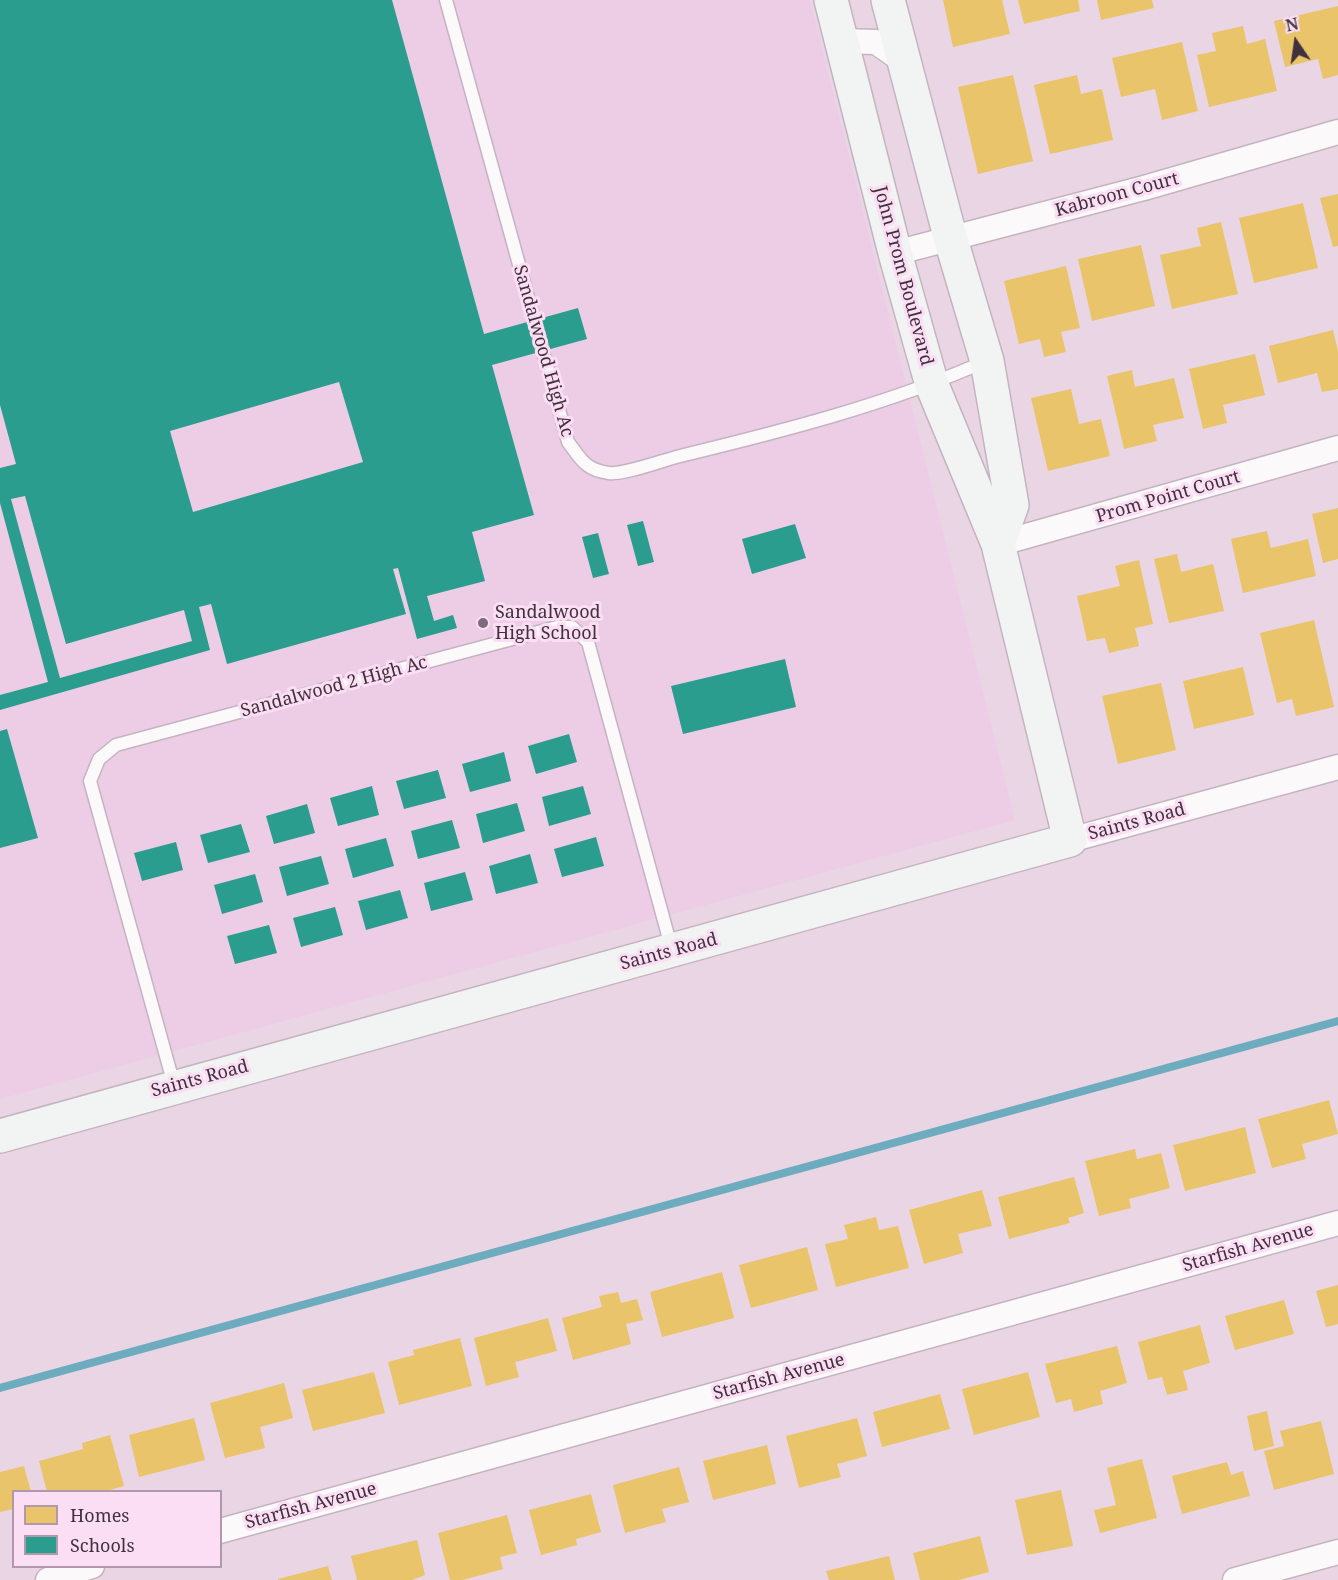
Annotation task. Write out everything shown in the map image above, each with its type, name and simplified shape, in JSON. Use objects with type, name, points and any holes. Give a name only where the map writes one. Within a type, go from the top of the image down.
[{"type":"street","name":"John Prom Boulevard","points":[[831,0],[895,253],[932,385],[998,544],[1070,840]]},
{"type":"street","points":[[888,0],[951,240],[987,361],[1012,505],[998,544]]},
{"type":"street","points":[[841,41],[876,42],[905,62]]},
{"type":"street","name":"Kabroon Court","points":[[895,253],[1144,188],[1338,132]]},
{"type":"street","name":"Prom Point Court","points":[[998,544],[1338,448]]},
{"type":"street","name":"Saints Road","points":[[0,1136],[174,1086],[1338,767]]},
{"type":"street","name":"Starfish Avenue","points":[[222,1530],[1338,1223]]},
{"type":"street","points":[[1235,1580],[1338,1552]]},
{"type":"street","points":[[48,1580],[86,1568]]},
{"type":"lane","name":"Sandalwood High Ac","points":[[446,0],[568,442],[587,468],[611,474],[825,418],[906,390],[932,385],[987,361]]},
{"type":"lane","name":"Sandalwood 2 High Ac","points":[[174,1086],[90,781],[99,759],[116,745],[557,627],[572,627],[588,642],[672,951]]},
{"type":"shaded area","name":"Sandalwood High School","points":[[0,0],[810,0],[1015,820],[0,1099]]},
{"type":"building: Homes","points":[[943,0],[1002,0],[1010,34],[953,47]]},
{"type":"building: Homes","points":[[1018,0],[1078,0],[1080,11],[1024,24]]},
{"type":"building: Homes","points":[[1097,0],[1152,0],[1154,8],[1101,20]]},
{"type":"building: Homes","points":[[1338,6],[1338,75],[1323,79],[1318,59],[1285,67],[1274,21]]},
{"type":"building: Homes","points":[[1243,26],[1247,44],[1265,39],[1277,91],[1209,107],[1197,55],[1216,51],[1212,33]]},
{"type":"building: Homes","points":[[1182,42],[1198,111],[1162,120],[1155,89],[1121,97],[1112,58]]},
{"type":"building: Homes","points":[[1013,75],[1033,161],[978,174],[958,87]]},
{"type":"building: Homes","points":[[1077,75],[1081,94],[1102,89],[1113,140],[1050,154],[1034,85]]},
{"type":"building: Homes","points":[[1338,194],[1338,246],[1333,247],[1320,198]]},
{"type":"building: Homes","points":[[1303,203],[1318,268],[1254,283],[1239,218]]},
{"type":"building: Homes","points":[[1221,222],[1238,294],[1172,309],[1160,255],[1201,246],[1197,228]]},
{"type":"building: Homes","points":[[1141,245],[1155,306],[1092,321],[1078,259]]},
{"type":"building: Homes","points":[[1066,266],[1080,328],[1061,332],[1066,352],[1044,357],[1040,339],[1019,344],[1004,281]]},
{"type":"building: Homes","points":[[1333,330],[1338,351],[1338,389],[1322,392],[1317,373],[1278,383],[1269,346]]},
{"type":"building: Homes","points":[[1255,354],[1265,395],[1223,405],[1227,423],[1203,429],[1189,369]]},
{"type":"building: Homes","points":[[1132,370],[1135,387],[1174,378],[1184,418],[1153,425],[1157,441],[1124,449],[1107,376]]},
{"type":"building: Homes","points":[[1071,389],[1079,424],[1101,419],[1110,456],[1048,471],[1031,398]]},
{"type":"building: Homes","points":[[1338,508],[1338,559],[1323,563],[1312,514]]},
{"type":"building: Homes","points":[[1267,531],[1271,548],[1308,539],[1316,576],[1243,593],[1231,539]]},
{"type":"building: Homes","points":[[1177,554],[1181,572],[1213,564],[1224,611],[1169,623],[1154,559]]},
{"type":"building: Homes","points":[[1139,560],[1153,624],[1135,628],[1139,646],[1109,653],[1105,638],[1087,641],[1077,596],[1120,586],[1115,566]]},
{"type":"building: Homes","points":[[1314,620],[1334,707],[1296,716],[1292,699],[1277,703],[1260,633]]},
{"type":"building: Homes","points":[[1243,667],[1254,715],[1194,729],[1183,681]]},
{"type":"building: Homes","points":[[1161,683],[1176,750],[1118,764],[1102,696]]},
{"type":"building: Homes","points":[[1329,1100],[1338,1134],[1302,1144],[1306,1159],[1272,1168],[1258,1119]]},
{"type":"building: Homes","points":[[1245,1127],[1256,1173],[1185,1191],[1173,1145]]},
{"type":"building: Homes","points":[[1135,1149],[1137,1159],[1161,1153],[1170,1188],[1129,1199],[1131,1208],[1099,1216],[1085,1161]]},
{"type":"building: Homes","points":[[1074,1177],[1084,1213],[1068,1218],[1070,1223],[1009,1239],[998,1197]]},
{"type":"building: Homes","points":[[982,1190],[992,1226],[958,1234],[963,1253],[924,1264],[909,1210]]},
{"type":"building: Homes","points":[[876,1217],[879,1230],[898,1226],[909,1268],[836,1287],[825,1244],[848,1239],[844,1225]]},
{"type":"building: Homes","points":[[807,1247],[818,1290],[751,1308],[739,1265]]},
{"type":"building: Homes","points":[[722,1272],[734,1318],[662,1337],[650,1292]]},
{"type":"building: Homes","points":[[1338,1285],[1338,1324],[1326,1327],[1316,1291]]},
{"type":"building: Homes","points":[[618,1292],[621,1303],[637,1299],[643,1320],[626,1324],[631,1344],[573,1360],[562,1318],[602,1307],[599,1296]]},
{"type":"building: Homes","points":[[1284,1300],[1294,1334],[1235,1350],[1225,1316]]},
{"type":"building: Homes","points":[[548,1318],[557,1351],[515,1362],[519,1377],[486,1386],[474,1338]]},
{"type":"building: Homes","points":[[1200,1325],[1210,1363],[1183,1371],[1188,1390],[1167,1395],[1162,1377],[1148,1380],[1138,1342]]},
{"type":"building: Homes","points":[[460,1338],[472,1386],[399,1405],[388,1362],[414,1355],[413,1350]]},
{"type":"building: Homes","points":[[1117,1346],[1127,1383],[1100,1391],[1103,1404],[1074,1412],[1071,1399],[1056,1403],[1045,1364]]},
{"type":"building: Homes","points":[[374,1372],[385,1413],[313,1431],[302,1390]]},
{"type":"building: Homes","points":[[1028,1372],[1040,1417],[974,1435],[962,1389]]},
{"type":"building: Homes","points":[[284,1383],[293,1418],[260,1427],[265,1448],[225,1458],[210,1403]]},
{"type":"building: Homes","points":[[940,1394],[950,1429],[882,1447],[873,1412]]},
{"type":"building: Homes","points":[[1267,1411],[1274,1446],[1254,1451],[1247,1416]]},
{"type":"building: Homes","points":[[194,1418],[205,1460],[139,1477],[129,1435]]},
{"type":"building: Homes","points":[[857,1418],[867,1456],[837,1464],[841,1477],[799,1488],[786,1436]]},
{"type":"building: Homes","points":[[1321,1421],[1334,1474],[1274,1490],[1264,1451],[1284,1446],[1280,1431]]},
{"type":"building: Homes","points":[[110,1435],[124,1486],[110,1490],[46,1490],[39,1461],[83,1449],[82,1443]]},
{"type":"building: Homes","points":[[767,1445],[776,1484],[713,1500],[703,1461]]},
{"type":"building: Homes","points":[[1142,1459],[1157,1518],[1100,1533],[1094,1510],[1116,1505],[1107,1468]]},
{"type":"building: Homes","points":[[1227,1462],[1231,1475],[1243,1471],[1250,1496],[1182,1514],[1172,1476]]},
{"type":"building: Homes","points":[[24,1466],[30,1490],[12,1490],[12,1509],[0,1512],[0,1472]]},
{"type":"building: Homes","points":[[679,1467],[689,1502],[662,1509],[666,1522],[625,1533],[613,1485]]},
{"type":"building: Homes","points":[[1061,1490],[1073,1546],[1027,1555],[1015,1500]]},
{"type":"building: Homes","points":[[591,1494],[601,1532],[576,1539],[577,1545],[541,1555],[529,1510]]},
{"type":"building: Homes","points":[[507,1515],[517,1553],[500,1557],[503,1569],[463,1580],[450,1580],[438,1533]]},
{"type":"building: Homes","points":[[980,1536],[989,1572],[959,1580],[920,1580],[913,1553]]},
{"type":"building: Homes","points":[[417,1540],[425,1575],[412,1580],[357,1580],[351,1556]]},
{"type":"building: Homes","points":[[889,1556],[895,1580],[829,1580],[826,1571]]},
{"type":"building: Homes","points":[[328,1566],[332,1580],[278,1580],[278,1579]]},
{"type":"building: Schools","points":[[0,0],[392,0],[484,334],[578,308],[587,339],[492,365],[534,515],[472,532],[485,581],[427,596],[434,621],[453,615],[457,628],[417,639],[398,568],[393,569],[406,614],[227,664],[211,604],[199,607],[210,650],[0,710],[0,695],[48,682],[0,503],[0,468],[16,464],[0,405]],"holes":[[[339,382],[363,462],[193,512],[170,431]],[[25,496],[66,644],[184,610],[192,641],[60,678],[11,499]]]},
{"type":"building: Schools","points":[[643,521],[654,562],[638,566],[627,525]]},
{"type":"building: Schools","points":[[795,524],[806,558],[752,574],[742,539]]},
{"type":"building: Schools","points":[[598,533],[609,574],[593,578],[582,537]]},
{"type":"building: Schools","points":[[785,659],[796,707],[683,734],[671,686]]},
{"type":"building: Schools","points":[[7,729],[38,838],[0,848],[0,731]]},
{"type":"building: Schools","points":[[569,734],[577,762],[536,774],[528,746]]},
{"type":"building: Schools","points":[[504,752],[511,781],[470,792],[462,764]]},
{"type":"building: Schools","points":[[438,770],[446,798],[404,809],[396,781]]},
{"type":"building: Schools","points":[[372,786],[379,815],[338,826],[330,798]]},
{"type":"building: Schools","points":[[583,786],[591,814],[549,826],[542,797]]},
{"type":"building: Schools","points":[[517,803],[525,831],[483,843],[476,814]]},
{"type":"building: Schools","points":[[307,804],[315,833],[274,844],[266,816]]},
{"type":"building: Schools","points":[[452,820],[460,848],[418,859],[411,831]]},
{"type":"building: Schools","points":[[241,824],[250,852],[208,863],[200,835]]},
{"type":"building: Schools","points":[[596,837],[604,866],[562,877],[554,849]]},
{"type":"building: Schools","points":[[386,838],[394,866],[353,878],[345,849]]},
{"type":"building: Schools","points":[[176,842],[183,870],[142,881],[134,853]]},
{"type":"building: Schools","points":[[530,854],[538,883],[496,894],[489,866]]},
{"type":"building: Schools","points":[[321,856],[329,884],[287,896],[279,867]]},
{"type":"building: Schools","points":[[465,872],[473,900],[431,911],[424,883]]},
{"type":"building: Schools","points":[[255,874],[263,902],[222,914],[214,885]]},
{"type":"building: Schools","points":[[400,890],[408,918],[366,930],[358,901]]},
{"type":"building: Schools","points":[[335,907],[343,935],[301,947],[293,918]]},
{"type":"building: Schools","points":[[269,925],[277,953],[235,964],[227,936]]},
{"type":"waterway","points":[[0,1388],[1338,1021]]},
{"type":"place","name":"Sandalwood High School","points":[[483,623]]}]
